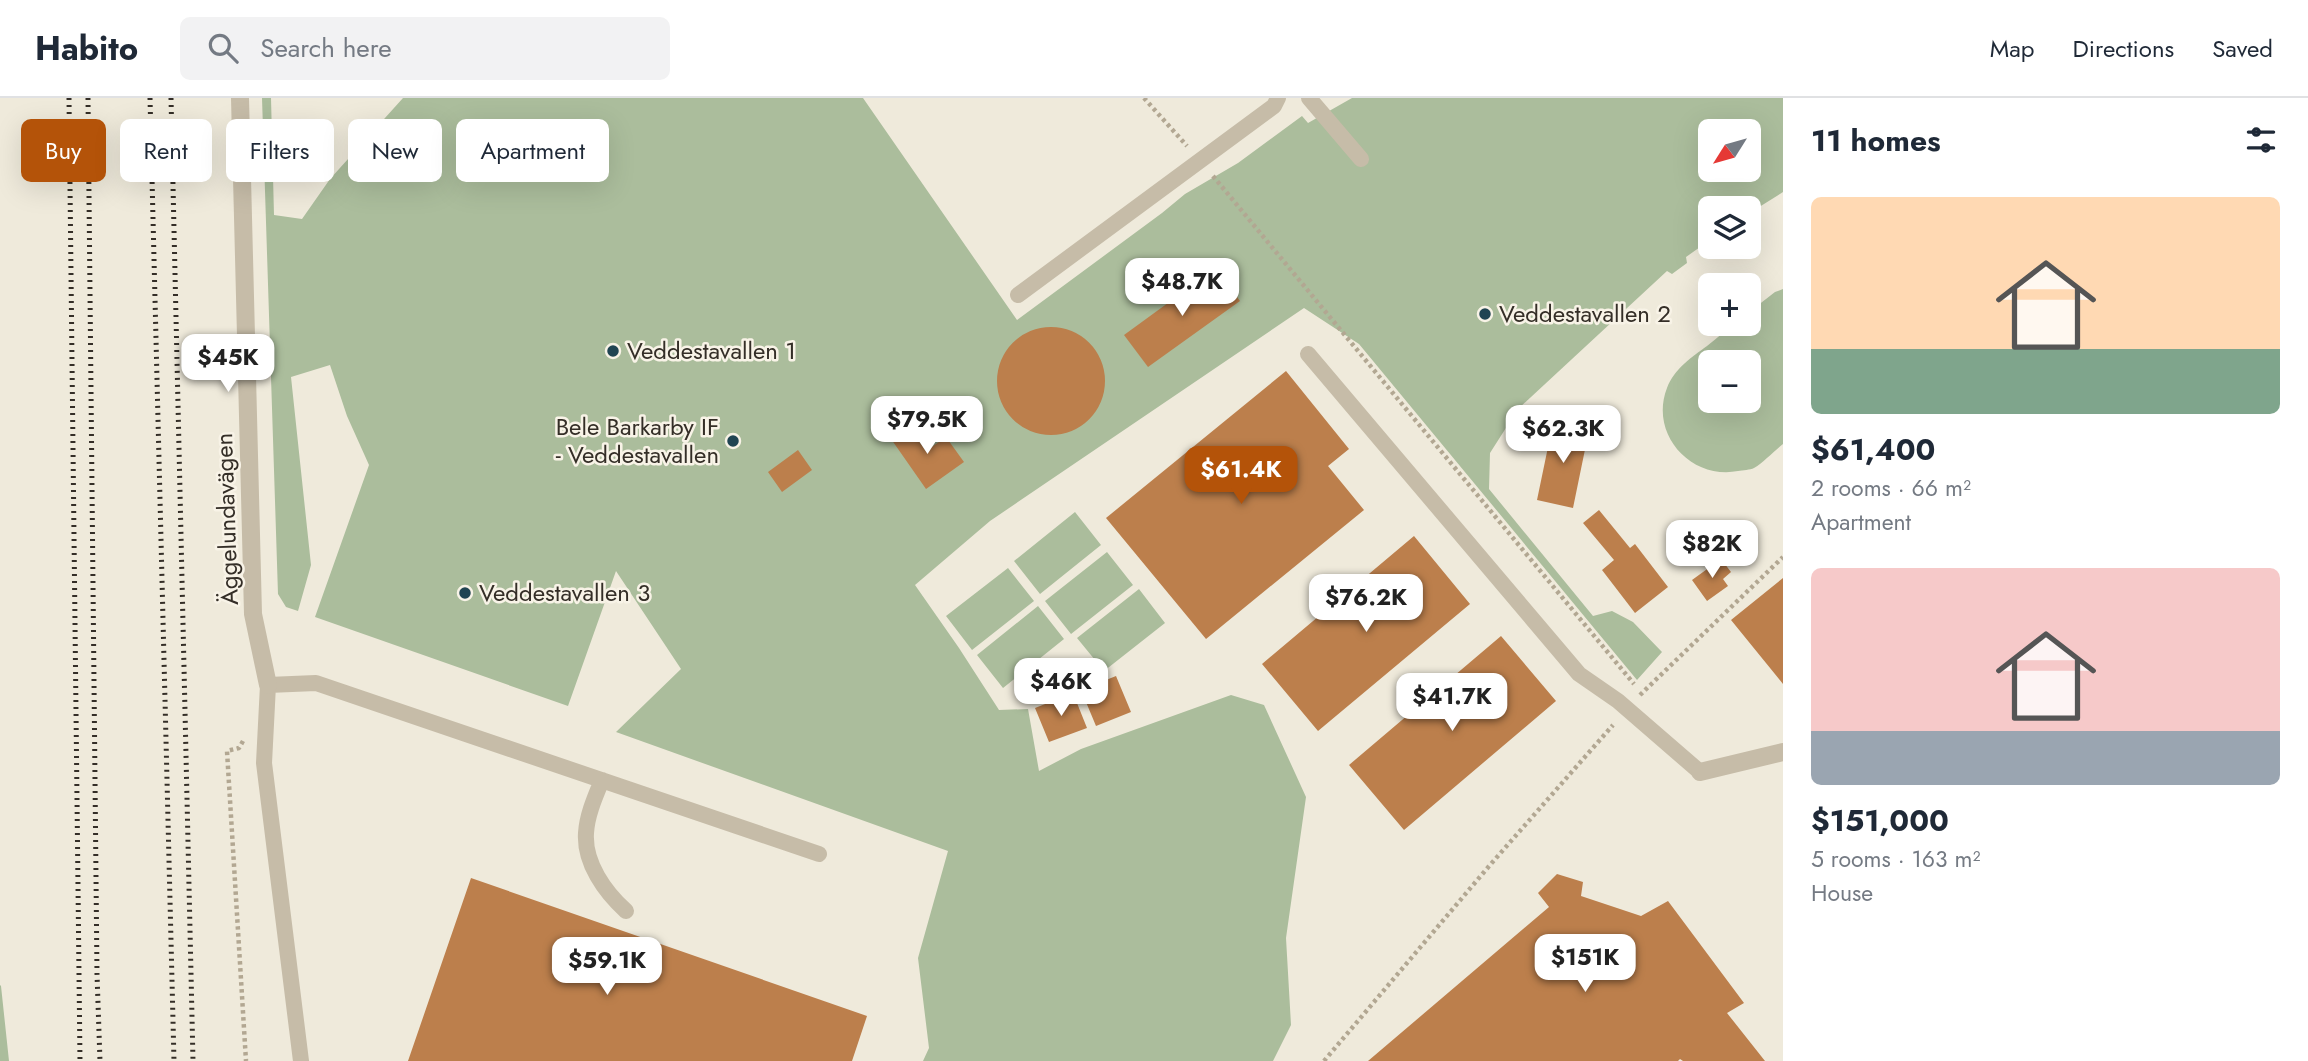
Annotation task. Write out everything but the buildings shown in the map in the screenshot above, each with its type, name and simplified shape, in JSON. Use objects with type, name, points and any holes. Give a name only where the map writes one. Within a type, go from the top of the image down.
[{"type":"street","name":"Äggelundavägen","points":[[240,98],[253,614],[268,685]]},
{"type":"street","points":[[1700,772],[1783,752]]},
{"type":"lane","points":[[1018,295],[1274,106],[1278,98]]},
{"type":"lane","points":[[1310,98],[1361,159]]},
{"type":"lane","points":[[1308,355],[1579,674],[1627,709],[1700,772]]},
{"type":"lane","points":[[301,1061],[264,763],[268,685],[316,683],[819,854]]},
{"type":"lane","points":[[602,780],[590,809],[585,835],[591,865],[611,897],[626,911]]},
{"type":"path","points":[[1144,98],[1642,693]]},
{"type":"path","points":[[1324,1061],[1627,709],[1783,557]]},
{"type":"path","points":[[245,736],[239,748],[227,751],[246,1061]]},
{"type":"green space","name":"Bele Barkarby IF - Veddestavallen","points":[[262,98],[271,98],[272,119],[263,119]]},
{"type":"green space","name":"Bele Barkarby IF - Veddestavallen","points":[[403,98],[863,98],[1017,320],[1185,194],[1238,163],[1302,116],[1308,123],[1352,98],[1783,98],[1783,192],[1761,206],[1761,196],[1698,196],[1698,248],[1686,257],[1687,263],[1672,274],[1667,271],[1518,409],[1490,453],[1489,489],[1593,616],[1612,611],[1633,622],[1662,652],[1637,680],[1359,344],[1304,308],[990,521],[915,585],[999,710],[1028,709],[1039,771],[1081,749],[1231,695],[1264,705],[1306,797],[1286,938],[1291,1025],[1273,1061],[923,1061],[929,1048],[918,958],[948,851],[616,732],[681,669],[616,571],[568,706],[315,617],[369,465],[347,416],[330,365],[291,377],[311,565],[298,611],[286,607],[278,594],[265,182],[273,182],[274,215],[302,219],[328,182],[334,182],[334,175],[348,159],[348,182],[442,182],[442,119],[384,119]]},
{"type":"green space","points":[[1783,289],[1783,444],[1752,469],[1721,472],[1705,468],[1690,461],[1669,437],[1664,422],[1663,405],[1667,388],[1674,375],[1698,353],[1698,413],[1761,413],[1761,350],[1702,350],[1720,336],[1761,336],[1761,303]]},
{"type":"green space","points":[[1075,512],[1101,545],[1040,594],[1014,561]]},
{"type":"green space","points":[[1107,552],[1133,585],[1071,634],[1045,601]]},
{"type":"green space","points":[[1008,568],[1034,601],[972,650],[946,616]]},
{"type":"green space","points":[[1139,589],[1165,623],[1104,671],[1077,638]]},
{"type":"green space","points":[[1038,606],[1064,639],[1003,688],[977,655]]},
{"type":"green space","points":[[1,986],[9,1061],[0,1061]]},
{"type":"railway","points":[[69,98],[80,1061]]},
{"type":"railway","points":[[88,98],[100,1061]]},
{"type":"railway","points":[[150,98],[174,1061]]},
{"type":"railway","points":[[171,98],[193,1061]]},
{"type":"place","name":"Veddestavallen 2","points":[[1485,314]]},
{"type":"place","name":"Veddestavallen 1","points":[[613,351]]},
{"type":"place","name":"Bele Barkarby IF - Veddestavallen","points":[[733,441]]},
{"type":"place","name":"Veddestavallen 3","points":[[465,593]]}]
